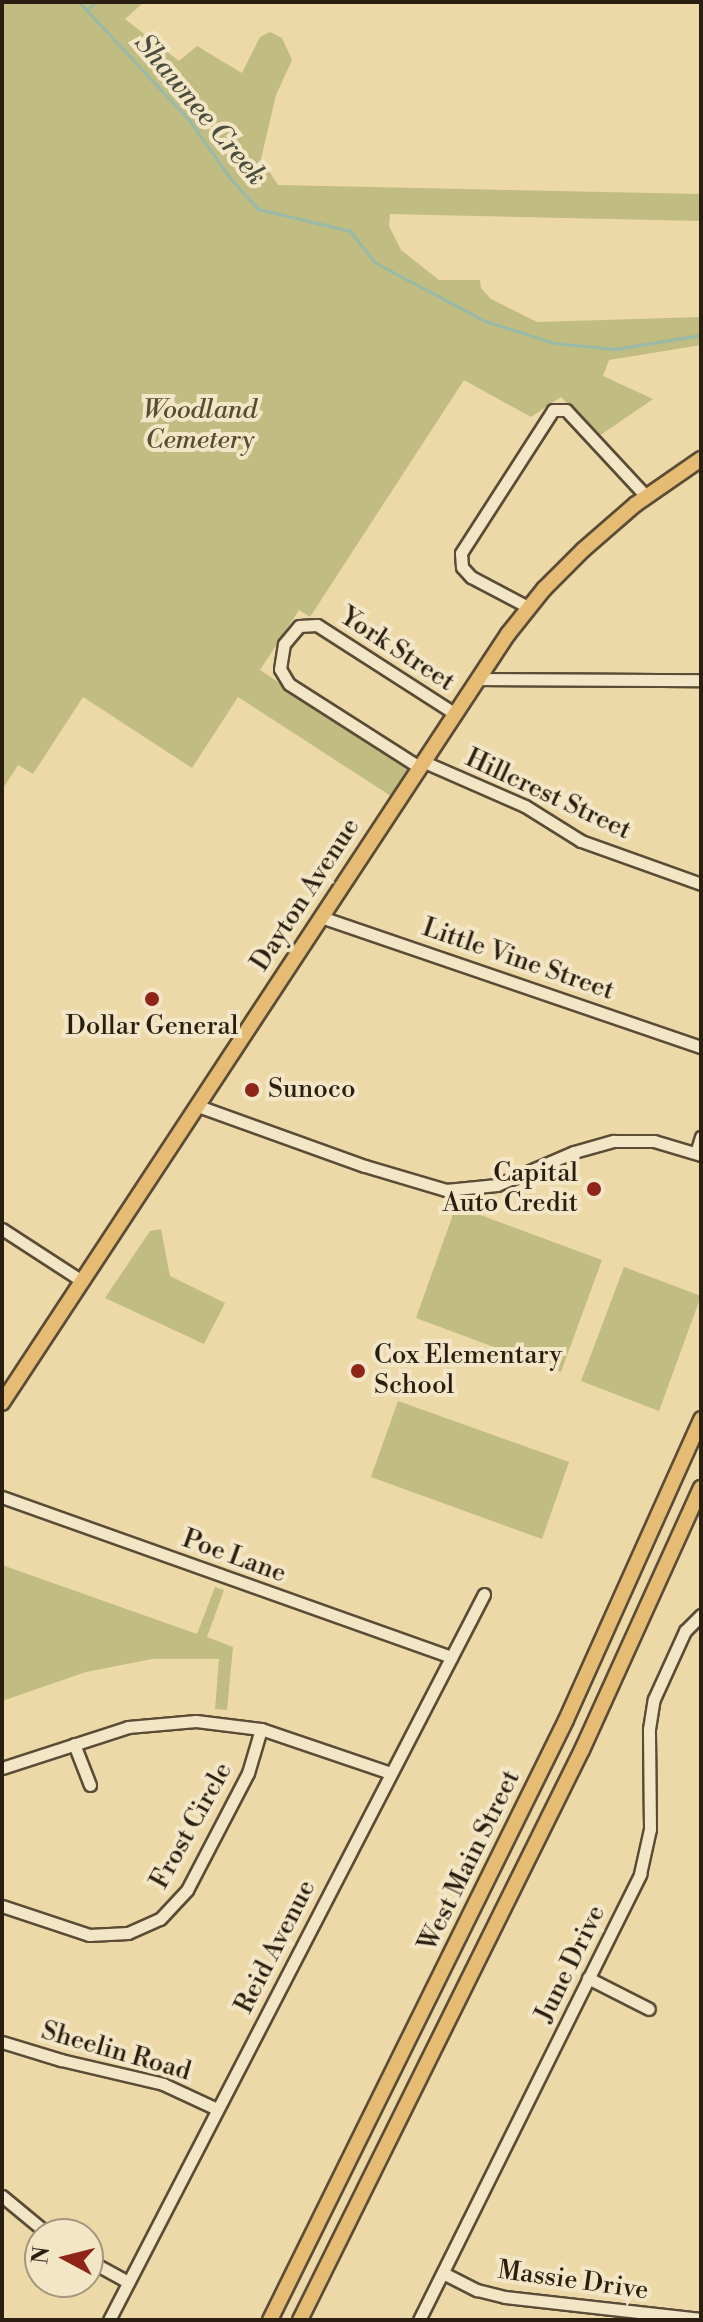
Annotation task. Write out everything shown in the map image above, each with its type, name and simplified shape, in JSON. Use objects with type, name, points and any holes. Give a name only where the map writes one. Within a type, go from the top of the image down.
[{"type":"main road","name":"Dayton Avenue","points":[[2,1403],[454,713],[528,607],[571,561],[646,496],[701,459]]},
{"type":"main road","name":"West Main Street","points":[[270,2320],[566,1720],[701,1419]]},
{"type":"main road","name":"West Main Street","points":[[300,2320],[582,1750],[701,1488]]},
{"type":"street","points":[[528,607],[466,572],[460,560],[518,460],[556,408],[566,410],[646,496]]},
{"type":"street","name":"York Street","points":[[421,764],[289,684],[280,669],[284,644],[299,626],[317,625],[454,713]]},
{"type":"street","points":[[477,679],[701,680]]},
{"type":"street","name":"Hillcrest Street","points":[[421,764],[525,806],[581,841],[701,884]]},
{"type":"street","name":"Little Vine Street","points":[[321,917],[701,1047]]},
{"type":"street","points":[[198,1106],[365,1166],[446,1190],[497,1185],[574,1152],[613,1141],[654,1141],[699,1154],[701,1137]]},
{"type":"street","points":[[2,1230],[82,1281]]},
{"type":"street","name":"Poe Lane","points":[[2,1497],[451,1657]]},
{"type":"street","name":"Reid Avenue","points":[[109,2320],[484,1594]]},
{"type":"street","name":"June Drive","points":[[419,2320],[646,1856],[650,1829],[649,1729],[654,1699],[685,1631],[701,1615]]},
{"type":"street","points":[[2,1768],[128,1727],[163,1722],[214,1721],[261,1729],[390,1773]]},
{"type":"street","name":"Frost Circle","points":[[2,1906],[89,1935],[128,1933],[160,1919],[178,1903],[195,1877],[248,1773],[261,1729]]},
{"type":"street","points":[[74,1744],[90,1785]]},
{"type":"street","points":[[588,1978],[649,2009]]},
{"type":"street","name":"Sheelin Road","points":[[2,2042],[61,2060],[163,2084],[217,2109]]},
{"type":"street","points":[[2,2196],[29,2218]]},
{"type":"street","points":[[104,2269],[128,2282]]},
{"type":"street","name":"Massie Drive","points":[[443,2273],[477,2290],[505,2297],[701,2319]]},
{"type":"green space","name":"Woodland Cemetery","points":[[2,2],[144,2],[125,19],[179,61],[197,46],[242,73],[260,37],[270,32],[282,38],[292,60],[276,95],[261,159],[278,185],[700,194],[701,221],[390,214],[389,226],[401,250],[439,280],[480,280],[481,288],[491,299],[537,322],[701,317],[701,345],[609,360],[603,376],[653,399],[599,436],[561,397],[531,417],[464,380],[310,617],[299,610],[260,670],[415,773],[397,800],[238,697],[192,768],[83,697],[33,774],[18,765],[2,790]]},
{"type":"green space","points":[[456,1206],[602,1260],[561,1372],[416,1318]]},
{"type":"green space","points":[[161,1229],[170,1276],[225,1303],[204,1344],[105,1298],[150,1231]]},
{"type":"green space","points":[[624,1267],[701,1296],[659,1411],[581,1381]]},
{"type":"green space","points":[[398,1401],[569,1462],[542,1539],[371,1477]]},
{"type":"green space","points":[[2,1565],[197,1634],[215,1587],[224,1590],[207,1637],[233,1647],[227,1710],[215,1709],[219,1659],[152,1659],[86,1672],[2,1701]]},
{"type":"waterway","name":"Shawnee Creek","points":[[79,2],[189,120],[230,178],[258,209],[350,231],[374,262],[485,321],[554,343],[615,349],[701,335]]},
{"type":"waterway","points":[[87,10],[95,2]]},
{"type":"waterway","name":"Shawnee Creek","points":[[2,58],[2,87]]},
{"type":"place","name":"Dollar General","points":[[152,999]]},
{"type":"place","name":"Sunoco","points":[[252,1090]]},
{"type":"place","name":"Capital Auto Credit","points":[[594,1189]]},
{"type":"place","name":"Cox Elementary School","points":[[358,1371]]}]
